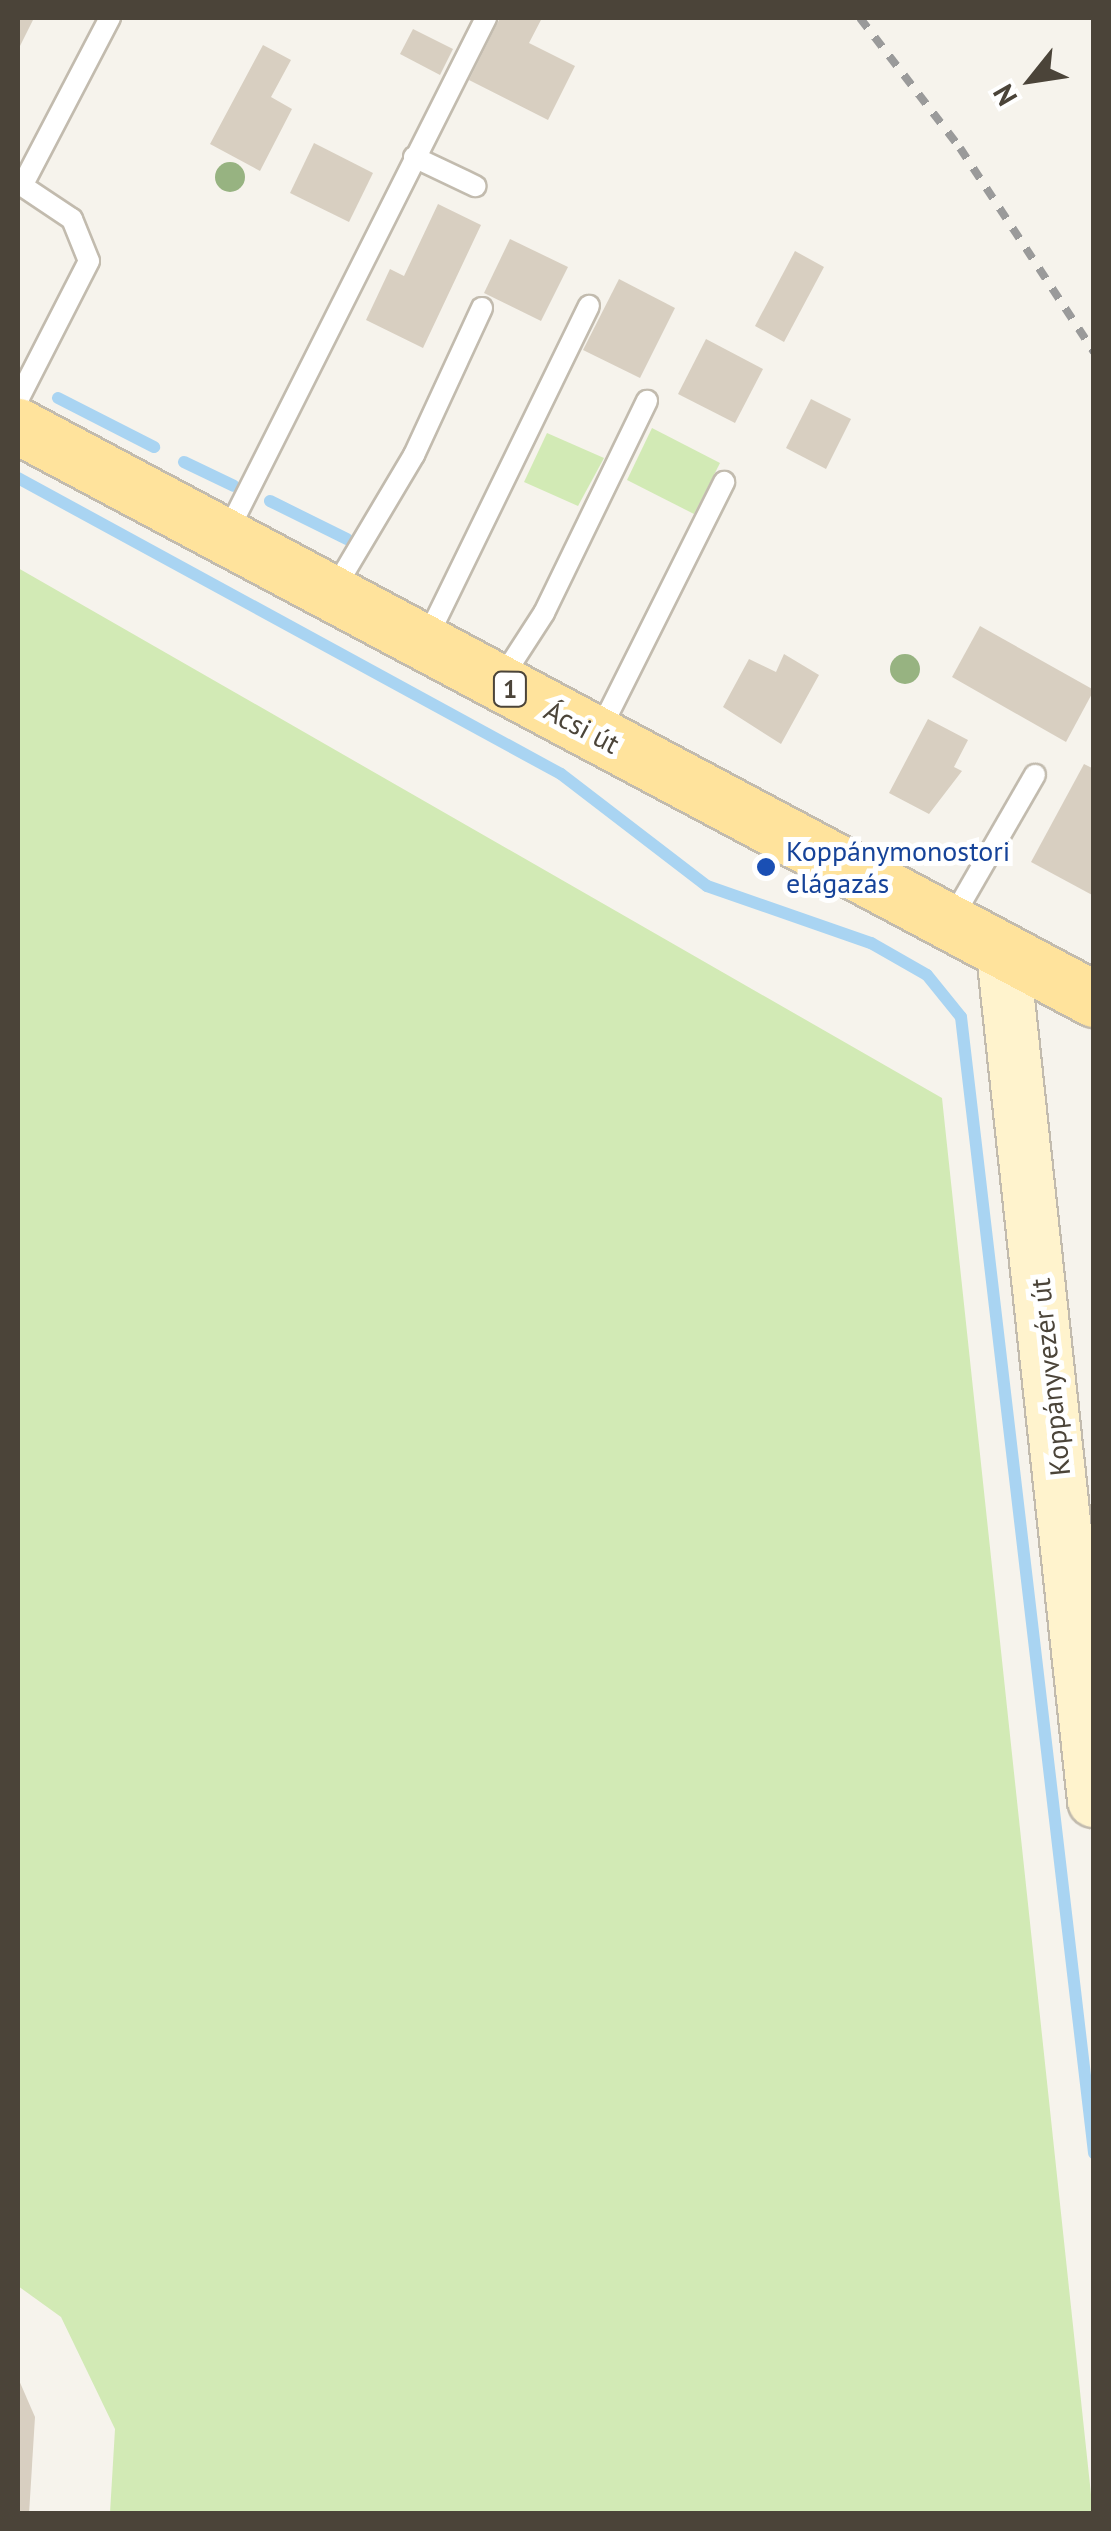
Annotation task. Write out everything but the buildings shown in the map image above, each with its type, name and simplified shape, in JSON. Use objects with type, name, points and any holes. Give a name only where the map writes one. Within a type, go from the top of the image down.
[{"type":"main road","name":"Ácsi út","points":[[18,426],[1094,999]]},
{"type":"street","name":"Koppányvezér út","points":[[1003,953],[1094,1801]]},
{"type":"lane","points":[[18,400],[88,261],[72,219],[20,185],[110,18]]},
{"type":"lane","points":[[225,537],[486,18]]},
{"type":"lane","points":[[414,157],[475,186]]},
{"type":"lane","points":[[424,644],[590,306]]},
{"type":"lane","points":[[332,594],[414,455],[482,308]]},
{"type":"lane","points":[[499,683],[544,614],[646,401]]},
{"type":"lane","points":[[597,736],[724,482]]},
{"type":"lane","points":[[949,924],[1035,774]]},
{"type":"green space","points":[[652,428],[720,463],[694,514],[627,480]]},
{"type":"green space","points":[[547,433],[604,458],[578,506],[524,482]]},
{"type":"green space","points":[[18,568],[942,1098],[1093,2513],[110,2513],[115,2429],[61,2317],[18,2286]]},
{"type":"waterway","points":[[58,398],[154,447]]},
{"type":"waterway","points":[[184,462],[234,486]]},
{"type":"waterway","points":[[18,478],[561,774],[707,886],[871,943],[927,975],[961,1017],[1094,2153]]},
{"type":"waterway","points":[[270,501],[347,539]]},
{"type":"railway","points":[[860,18],[960,148],[1094,352]]},
{"type":"place","name":"Koppánymonostori elágazás","points":[[766,867]]}]
